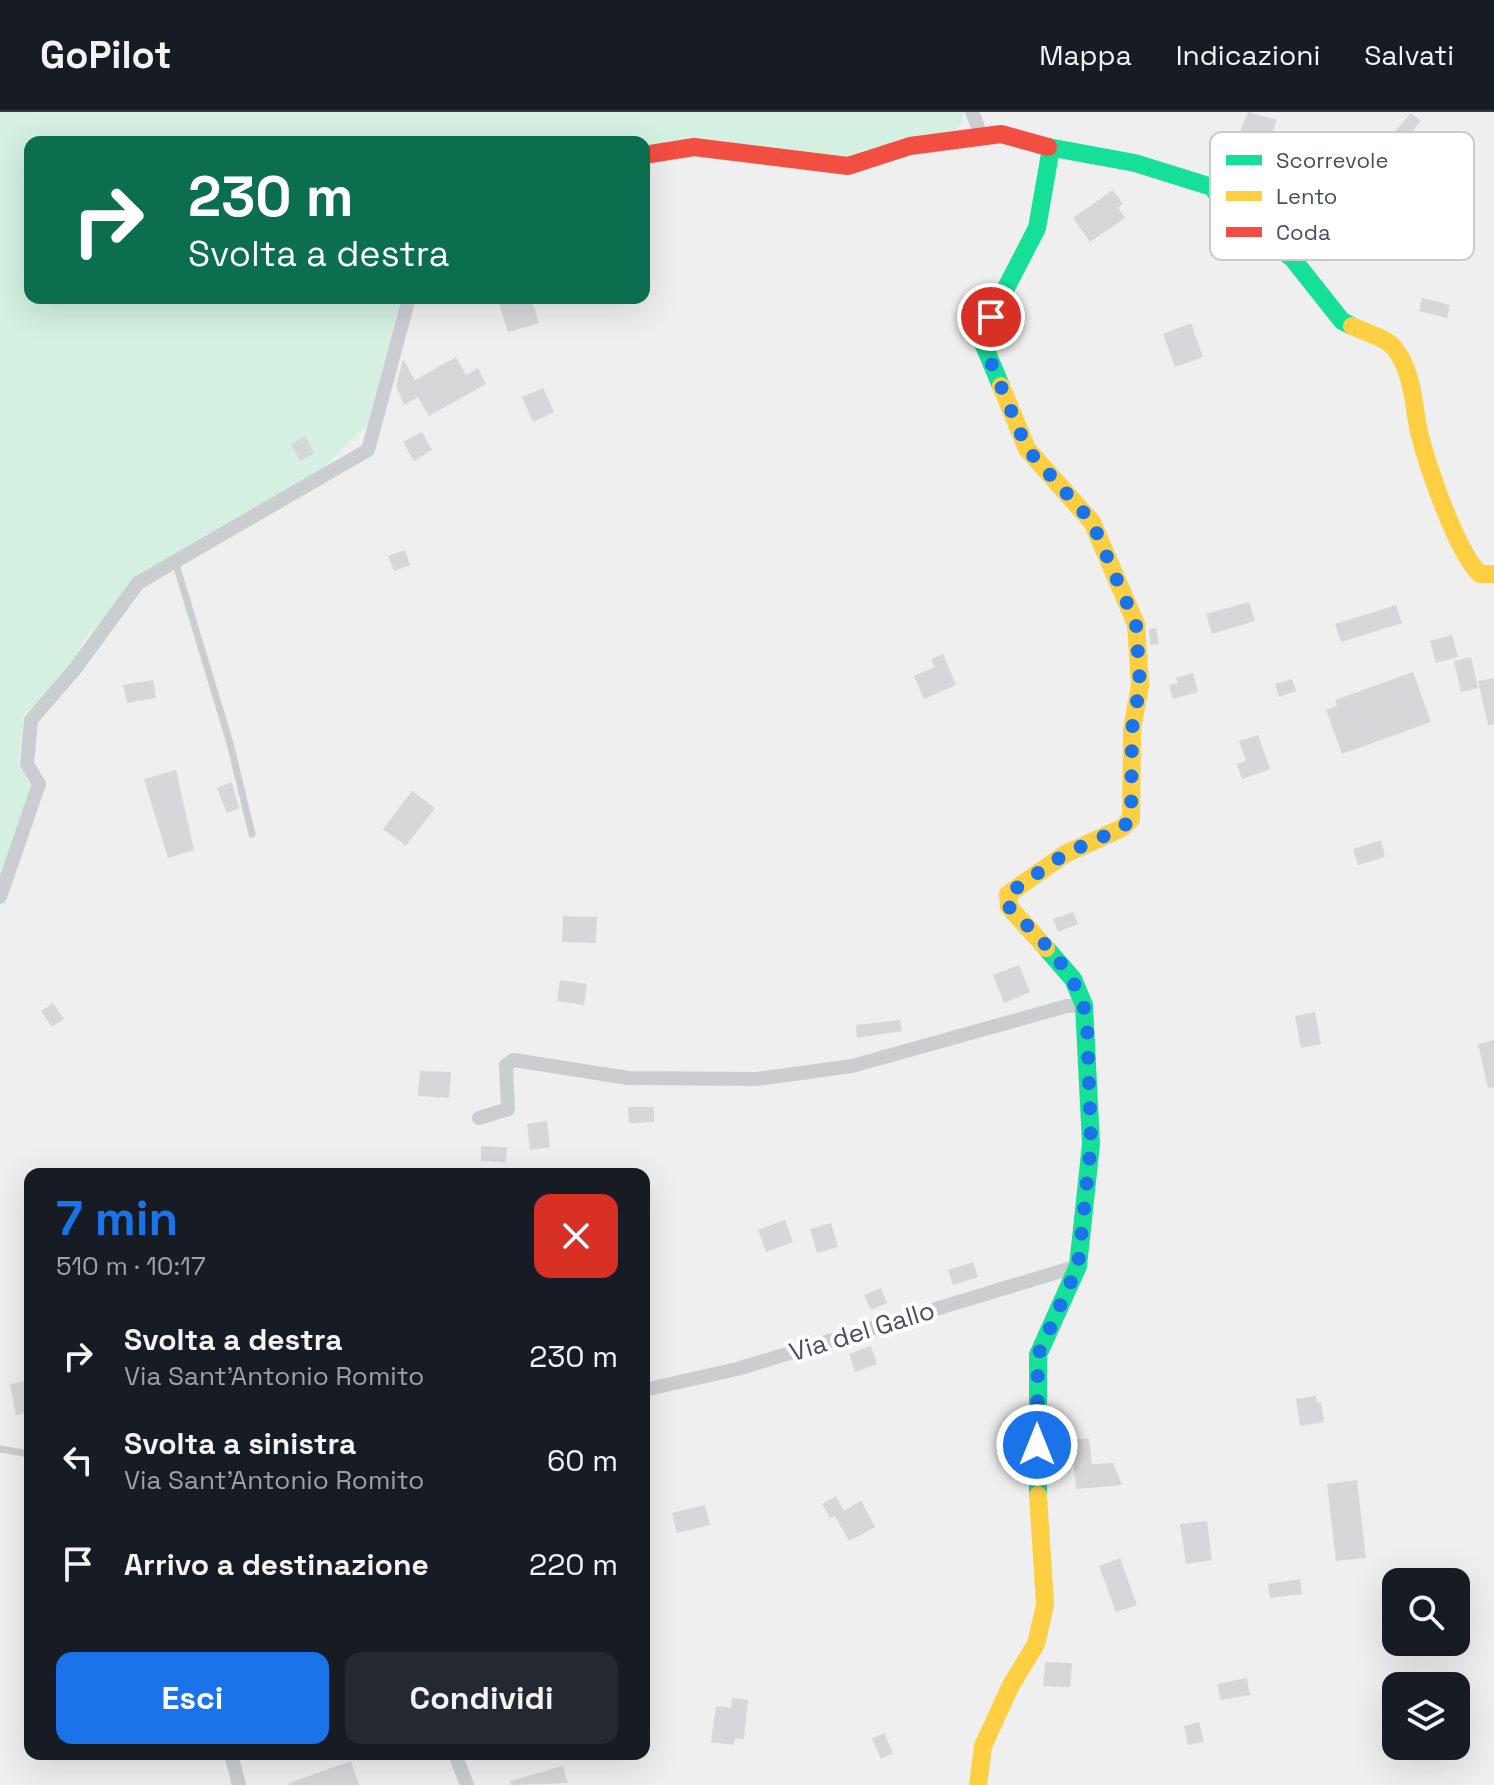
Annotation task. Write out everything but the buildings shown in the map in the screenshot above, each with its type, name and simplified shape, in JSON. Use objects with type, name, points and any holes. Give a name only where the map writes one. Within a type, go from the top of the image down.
[{"type":"street","points":[[972,112],[982,137]]},
{"type":"street","points":[[650,154],[694,147],[848,166],[910,146],[1001,134],[1051,148],[1135,163],[1210,186]]},
{"type":"street","points":[[978,1785],[983,1746],[1011,1685],[1036,1644],[1045,1605],[1037,1475],[1038,1355],[1078,1266],[1091,1144],[1084,1005],[1073,979],[1009,907],[1008,894],[1065,854],[1122,828],[1131,819],[1132,729],[1140,685],[1136,624],[1092,522],[1027,449],[983,343],[991,317],[1037,228],[1051,148]]},
{"type":"street","points":[[1294,260],[1342,321],[1394,346],[1408,373],[1420,435],[1459,540],[1470,565],[1480,574],[1494,574]]},
{"type":"street","points":[[0,897],[39,784],[27,764],[31,720],[75,669],[138,583],[368,450],[407,304]]},
{"type":"street","points":[[479,1118],[508,1109],[506,1065],[514,1060],[628,1078],[772,1078],[852,1066],[1067,1006],[1084,1005]]},
{"type":"street","name":"Via del Gallo","points":[[650,1389],[737,1369],[1078,1266]]},
{"type":"street","points":[[233,1760],[239,1785]]},
{"type":"street","points":[[457,1760],[467,1785]]},
{"type":"lane","points":[[175,561],[230,743],[252,834]]},
{"type":"lane","points":[[0,1449],[24,1453]]},
{"type":"green space","points":[[0,112],[964,112],[963,121],[951,136],[833,160],[650,148],[650,136],[24,136],[24,304],[399,304],[367,425],[321,470],[158,564],[85,639],[63,677],[24,715],[18,763],[32,788],[0,876]]},
{"type":"traffic: fast","points":[[1048,147],[1135,163],[1210,186]]},
{"type":"traffic: fast","points":[[1001,386],[983,343],[991,317],[1037,228],[1051,148]]},
{"type":"traffic: fast","points":[[1294,260],[1342,321],[1352,326]]},
{"type":"traffic: fast","points":[[1038,1495],[1038,1355],[1078,1266],[1091,1144],[1084,1005],[1073,979],[1046,948]]},
{"type":"traffic: slow","points":[[1352,326],[1387,342],[1401,358],[1409,378],[1423,447],[1453,529],[1480,574],[1494,574]]},
{"type":"traffic: slow","points":[[1001,386],[1027,449],[1092,522],[1136,624],[1140,685],[1132,729],[1131,819],[1122,828],[1065,854],[1008,894],[1009,907],[1046,948]]},
{"type":"traffic: slow","points":[[978,1785],[983,1746],[1011,1685],[1036,1644],[1045,1605],[1038,1495]]},
{"type":"traffic: jam","points":[[650,154],[694,147],[848,166],[910,146],[1001,134],[1048,147]]},
{"type":"route","points":[[991,317],[983,343],[1027,449],[1092,522],[1136,624],[1140,685],[1132,729],[1131,819],[1122,828],[1065,854],[1008,894],[1009,907],[1040,938],[1073,979],[1084,1005],[1087,1022],[1091,1144],[1078,1266],[1038,1355],[1037,1445]]}]
